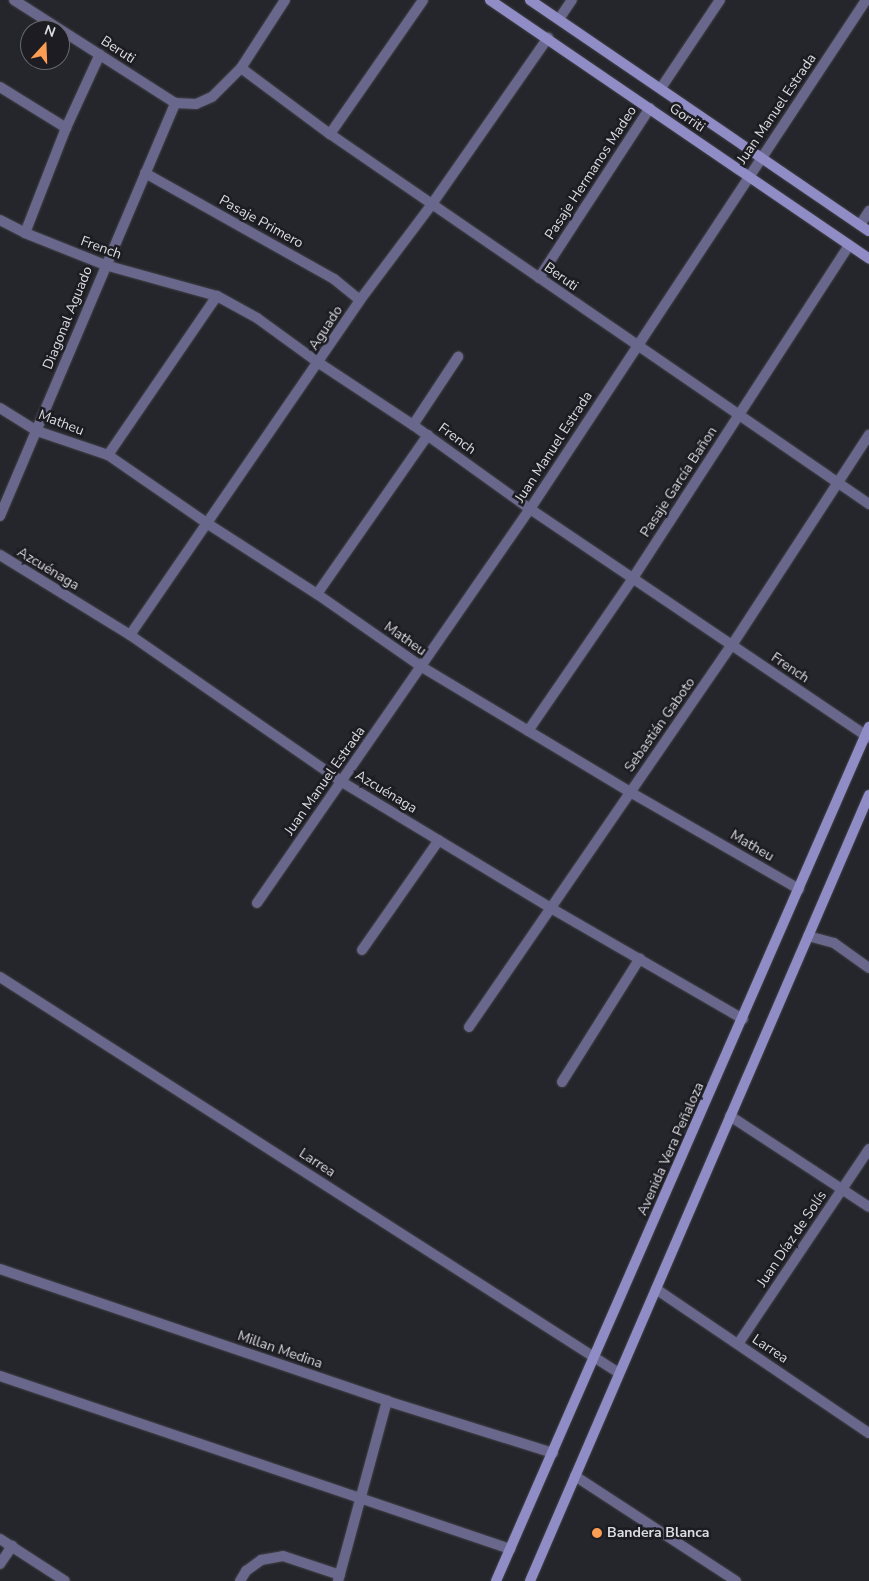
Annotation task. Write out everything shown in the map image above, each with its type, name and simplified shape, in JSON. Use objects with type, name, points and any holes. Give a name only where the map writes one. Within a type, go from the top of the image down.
[{"type":"main road","name":"Gorriti","points":[[490,0],[869,259]]},
{"type":"main road","name":"Gorriti","points":[[530,0],[869,231]]},
{"type":"main road","name":"Avenida Vera Peñaloza","points":[[496,1581],[868,734]]},
{"type":"main road","points":[[530,1581],[869,795]]},
{"type":"street","name":"Beruti","points":[[14,0],[175,103]]},
{"type":"street","points":[[175,103],[196,104],[212,97],[241,68],[285,0]]},
{"type":"street","points":[[330,134],[423,0]]},
{"type":"street","points":[[559,19],[572,0]]},
{"type":"street","points":[[661,88],[720,0]]},
{"type":"street","name":"Juan Manuel Estrada","points":[[257,903],[530,509],[761,156],[866,0]]},
{"type":"street","name":"Aguado","points":[[130,635],[319,363],[360,300],[432,204],[548,38]]},
{"type":"street","points":[[25,233],[66,128],[100,54]]},
{"type":"street","name":"Beruti","points":[[241,68],[330,134],[869,504]]},
{"type":"street","points":[[0,87],[66,128]]},
{"type":"street","name":"Diagonal Aguado","points":[[0,516],[175,103]]},
{"type":"street","name":"Pasaje Hermanos Madeo","points":[[539,278],[650,108]]},
{"type":"street","name":"Pasaje Primero","points":[[145,173],[334,279],[360,300]]},
{"type":"street","points":[[860,224],[869,212]]},
{"type":"street","name":"French","points":[[0,220],[25,233],[105,265],[217,296],[257,318],[319,363],[428,435],[530,509],[868,734]]},
{"type":"street","name":"Pasaje García Bañon","points":[[528,730],[632,578],[849,245]]},
{"type":"street","points":[[108,455],[217,296]]},
{"type":"street","points":[[413,425],[458,357]]},
{"type":"street","name":"Matheu","points":[[0,408],[37,431],[108,455],[208,524],[317,594],[422,667],[630,792],[799,889]]},
{"type":"street","points":[[317,594],[428,435]]},
{"type":"street","name":"Sebastián Gaboto","points":[[468,1027],[549,907],[732,645],[869,435]]},
{"type":"street","name":"Azcuénaga","points":[[0,555],[130,635],[342,782],[549,907],[743,1019]]},
{"type":"street","points":[[362,950],[439,840]]},
{"type":"street","points":[[808,936],[834,943],[869,968]]},
{"type":"street","points":[[562,1082],[640,958]]},
{"type":"street","name":"Larrea","points":[[0,977],[619,1373]]},
{"type":"street","points":[[730,1116],[869,1207]]},
{"type":"street","name":"Juan Díaz de Solís","points":[[738,1344],[869,1149]]},
{"type":"street","name":"Millan Medina","points":[[1,1271],[387,1401],[553,1453]]},
{"type":"street","name":"Larrea","points":[[656,1289],[869,1433]]},
{"type":"street","points":[[0,1376],[510,1549]]},
{"type":"street","points":[[240,1581],[246,1571],[262,1560],[283,1556],[339,1578],[387,1401]]},
{"type":"street","points":[[575,1476],[736,1581]]},
{"type":"street","points":[[0,1539],[65,1581]]},
{"type":"street","points":[[0,1564],[12,1546]]},
{"type":"place","name":"Bandera Blanca","points":[[597,1533]]}]
